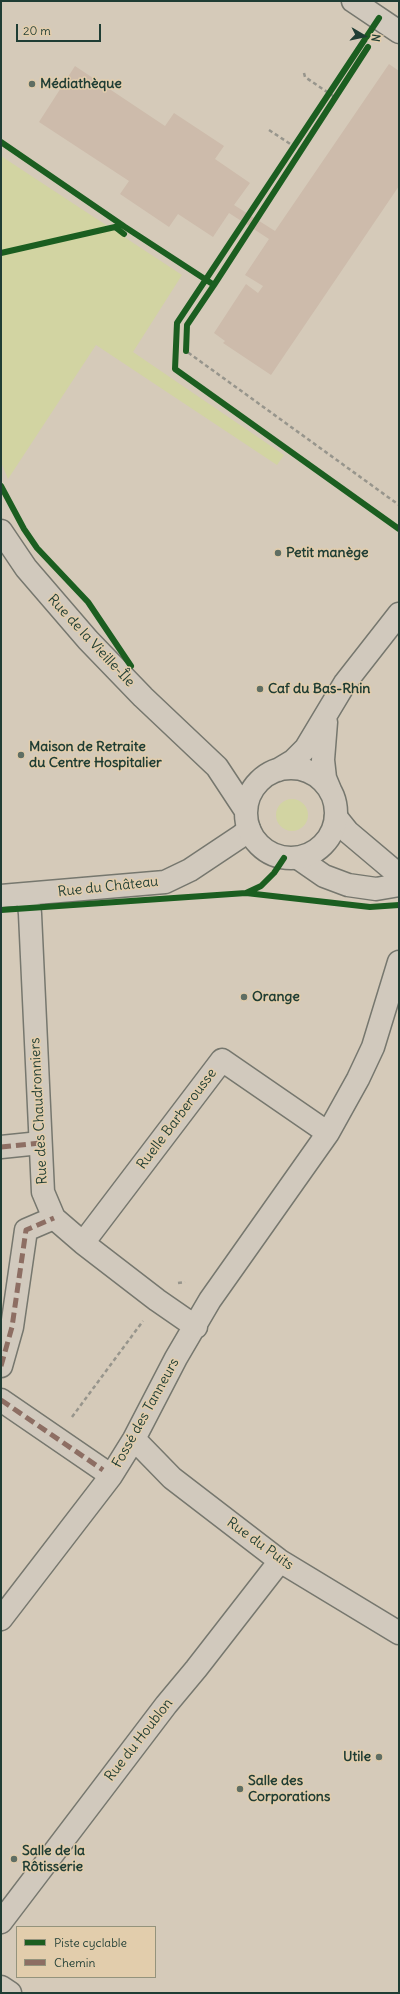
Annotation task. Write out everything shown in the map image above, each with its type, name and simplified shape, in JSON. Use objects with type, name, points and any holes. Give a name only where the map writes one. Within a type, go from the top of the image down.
[{"type":"street","points":[[354,1],[399,32]]},
{"type":"street","name":"Rue de la Vieille-Île","points":[[6,538],[104,636],[131,666],[178,729],[217,767],[248,820]]},
{"type":"street","points":[[328,713],[323,742],[323,760],[325,778],[335,804],[336,817],[332,832],[324,844],[313,853],[298,858],[284,858],[271,854],[260,846],[248,820],[248,799],[254,788],[262,779],[293,761],[306,748],[345,683],[399,614]]},
{"type":"street","points":[[217,767],[250,775],[292,768],[305,770],[317,776],[330,791]]},
{"type":"street","points":[[336,817],[348,832],[399,875]]},
{"type":"street","name":"Rue du Château","points":[[1,896],[28,895],[165,882],[190,870],[241,836],[248,820]]},
{"type":"street","points":[[298,858],[324,876],[348,885],[376,889],[399,885]]},
{"type":"street","name":"Rue des Chaudronniers","points":[[28,895],[40,1143],[44,1192],[54,1218],[82,1242],[157,1300],[196,1327]]},
{"type":"street","name":"Fossé des Tanneurs","points":[[1,1619],[111,1476],[134,1440],[176,1358],[196,1327],[221,1283],[328,1133],[358,1079],[372,1047],[399,962]]},
{"type":"street","name":"Ruelle Barberousse","points":[[82,1242],[222,1060],[328,1133]]},
{"type":"street","points":[[1,1147],[40,1143]]},
{"type":"street","points":[[1,1366],[12,1327],[26,1230],[54,1218]]},
{"type":"street","points":[[1,1400],[103,1470]]},
{"type":"street","name":"Rue du Puits","points":[[134,1440],[172,1478],[280,1561],[399,1633]]},
{"type":"street","name":"Rue du Houblon","points":[[1,1922],[166,1705],[280,1561]]},
{"type":"street","points":[[1,1987],[10,1993]]},
{"type":"path","points":[[368,47],[187,325],[186,351],[399,505]]},
{"type":"path","points":[[304,73],[305,77],[336,98]]},
{"type":"path","points":[[324,99],[333,86]]},
{"type":"path","points":[[269,130],[301,152]]},
{"type":"path","points":[[289,152],[298,139]]},
{"type":"path","points":[[1,142],[125,227],[214,285]]},
{"type":"path","points":[[115,228],[202,286],[210,273]]},
{"type":"path","points":[[56,1438],[146,1317]]},
{"type":"shaded area","points":[[389,64],[399,71],[399,186],[271,375],[223,343],[225,341],[214,333],[246,284],[258,293],[263,286],[245,275],[269,239],[229,213],[213,237],[178,214],[169,227],[120,194],[129,181],[39,122],[75,66],[165,126],[174,113],[224,146],[215,159],[250,183],[234,205],[275,231]]},
{"type":"green space","points":[[1,156],[182,275],[133,352],[284,455],[277,465],[96,345],[8,479],[1,462]]},
{"type":"green space","points":[[289,799],[295,799],[305,806],[308,815],[307,821],[301,828],[295,831],[289,831],[279,824],[276,818],[276,812],[283,802]]},
{"type":"marked path","points":[[1,1147],[40,1143]]},
{"type":"marked path","points":[[1,1366],[12,1327],[26,1230],[54,1218]]},
{"type":"marked path","points":[[1,1400],[103,1470]]},
{"type":"cycle path","points":[[379,18],[177,323],[175,369],[399,529]]},
{"type":"cycle path","points":[[1,142],[125,227],[214,285],[368,47]]},
{"type":"cycle path","points":[[1,253],[115,227],[124,234]]},
{"type":"cycle path","points":[[186,351],[187,325],[214,285]]},
{"type":"cycle path","points":[[1,486],[24,529],[37,548],[88,602],[131,666]]},
{"type":"cycle path","points":[[1,910],[246,893],[261,886],[274,873],[284,858]]},
{"type":"cycle path","points":[[246,893],[370,907],[399,905]]},
{"type":"place","name":"Médiathèque","points":[[32,84]]},
{"type":"place","name":"Petit manège","points":[[278,553]]},
{"type":"place","name":"Caf du Bas-Rhin","points":[[260,689]]},
{"type":"place","name":"Maison de Retraite du Centre Hospitalier","points":[[21,755]]},
{"type":"place","name":"Orange","points":[[244,997]]},
{"type":"place","name":"Utile","points":[[379,1757]]},
{"type":"place","name":"Salle des Corporations","points":[[240,1789]]},
{"type":"place","name":"Salle de la Rôtisserie","points":[[14,1859]]}]
